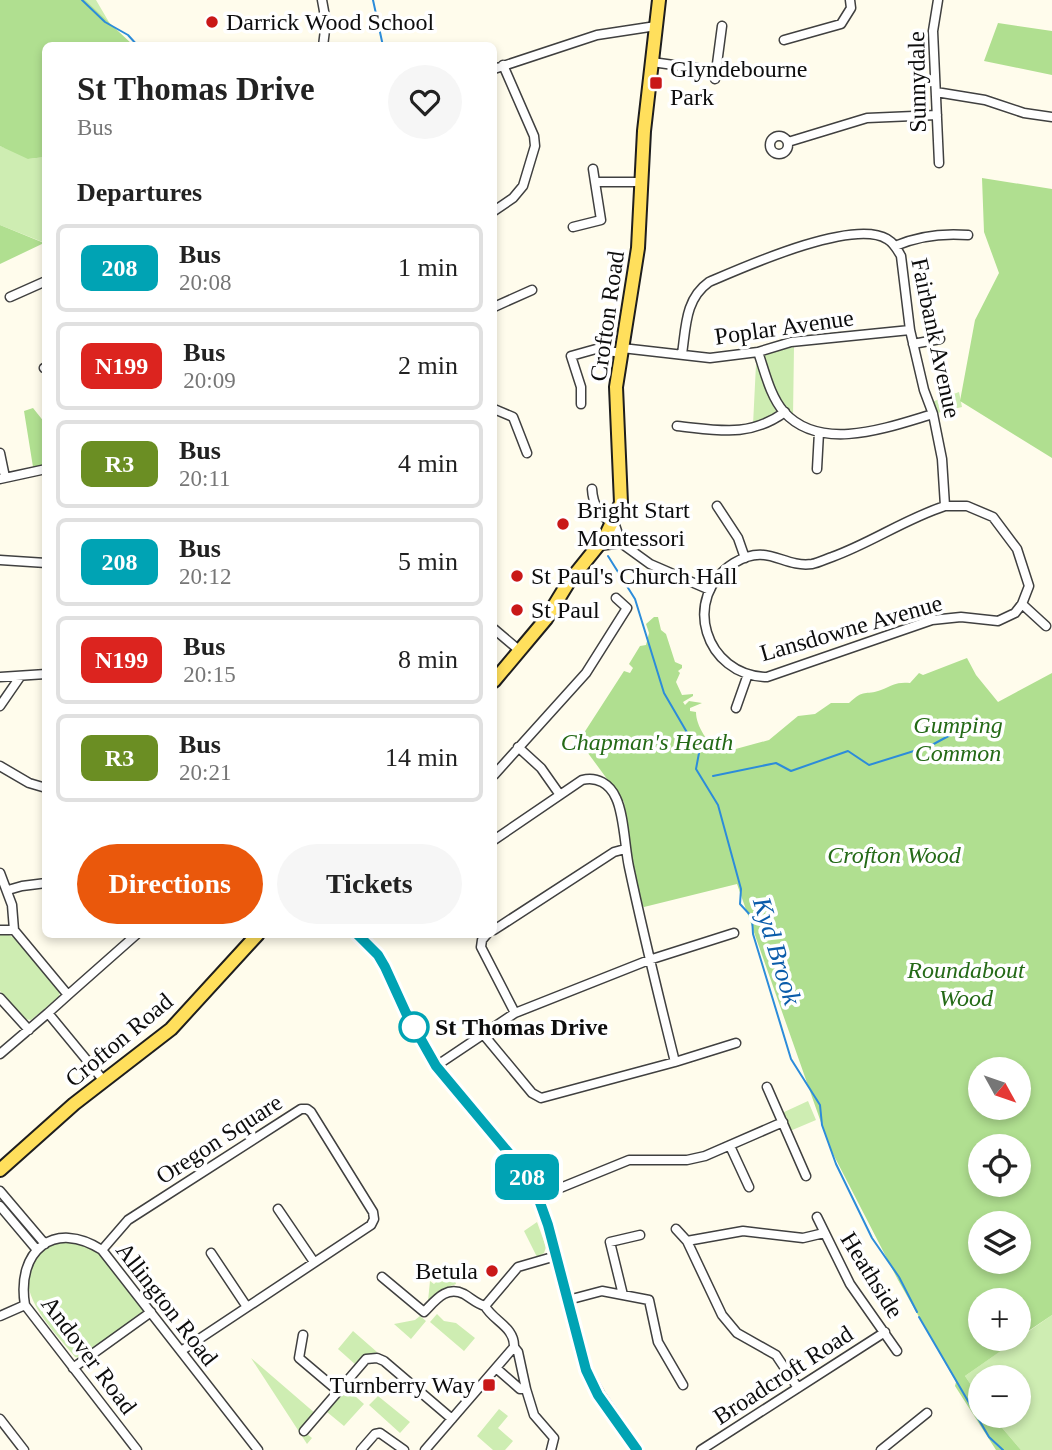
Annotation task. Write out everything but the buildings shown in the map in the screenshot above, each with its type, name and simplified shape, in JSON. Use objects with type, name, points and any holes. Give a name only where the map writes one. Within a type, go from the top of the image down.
[{"type":"main road","name":"Crofton Road","points":[[497,678],[546,619],[568,583],[613,523],[621,503],[616,387],[633,285],[659,0]]},
{"type":"main road","name":"Crofton Road","points":[[0,1170],[104,1081],[171,1029],[254,938]]},
{"type":"street","points":[[323,0],[326,22],[324,42]]},
{"type":"street","points":[[784,40],[841,24],[851,8],[850,0]]},
{"type":"street","name":"Sunnydale","points":[[938,0],[933,31],[939,163]]},
{"type":"street","points":[[497,68],[597,35],[656,26]]},
{"type":"street","points":[[652,62],[716,75],[722,26]]},
{"type":"street","points":[[497,209],[519,193],[535,146],[534,136],[503,65]]},
{"type":"street","points":[[936,92],[985,100],[1024,113],[1052,117]]},
{"type":"street","points":[[788,142],[866,118],[937,115]]},
{"type":"street","points":[[573,227],[601,220],[593,169]]},
{"type":"street","points":[[595,182],[643,182]]},
{"type":"street","name":"Fairbank Avenue","points":[[682,354],[689,305],[700,288],[709,282],[782,252],[848,235],[886,238],[901,256],[910,330],[942,459],[944,506]]},
{"type":"street","points":[[895,246],[908,240],[931,236],[968,235]]},
{"type":"street","points":[[10,297],[42,283]]},
{"type":"street","points":[[497,306],[532,290]]},
{"type":"street","name":"Poplar Avenue","points":[[581,404],[581,387],[571,356],[596,349],[710,358],[758,352],[791,342],[910,330]]},
{"type":"street","points":[[913,344],[940,339]]},
{"type":"street","points":[[758,352],[777,401],[785,412],[807,428],[819,432],[860,434],[933,414]]},
{"type":"street","points":[[497,410],[513,417],[527,453]]},
{"type":"street","points":[[677,426],[744,430],[772,421],[785,412]]},
{"type":"street","points":[[817,469],[819,432]]},
{"type":"street","points":[[0,453],[3,478],[42,470]]},
{"type":"street","points":[[592,489],[593,504],[616,527],[621,543],[650,564],[710,590],[721,573],[745,558],[766,554],[812,564],[846,552],[944,506],[967,506],[981,510],[993,517],[1017,550],[1029,586],[1022,604],[1046,626]]},
{"type":"street","points":[[718,506],[738,538],[745,558]]},
{"type":"street","points":[[597,547],[621,543]]},
{"type":"street","points":[[0,561],[42,563]]},
{"type":"street","name":"Lansdowne Avenue","points":[[710,590],[704,612],[708,637],[725,662],[748,674],[767,677],[932,620],[961,617],[998,621],[1015,613],[1022,604]]},
{"type":"street","points":[[497,772],[586,673],[627,608],[616,598]]},
{"type":"street","points":[[497,632],[520,652]]},
{"type":"street","points":[[0,677],[42,674]]},
{"type":"street","points":[[736,708],[748,674]]},
{"type":"street","points":[[0,706],[20,677]]},
{"type":"street","points":[[518,747],[541,768],[560,795]]},
{"type":"street","points":[[0,766],[29,783],[42,787]]},
{"type":"street","points":[[497,838],[582,780],[593,778],[607,785],[618,800],[625,849],[649,960],[675,1062]]},
{"type":"street","points":[[497,928],[614,852],[625,849]]},
{"type":"street","points":[[0,873],[8,890],[14,930],[68,995]]},
{"type":"street","points":[[8,890],[42,884]]},
{"type":"street","points":[[0,930],[14,930]]},
{"type":"street","points":[[436,1066],[515,1013],[649,960],[734,933]]},
{"type":"street","points":[[0,1054],[132,938]]},
{"type":"street","points":[[361,938],[378,955],[436,1066],[518,1164],[538,1197],[586,1370],[637,1450]]},
{"type":"street","points":[[483,938],[481,947],[515,1013]]},
{"type":"street","points":[[0,998],[29,1030]]},
{"type":"street","points":[[48,1013],[104,1081]]},
{"type":"street","points":[[483,1034],[532,1093],[541,1098],[736,1043]]},
{"type":"street","points":[[767,1087],[806,1176]]},
{"type":"street","name":"Oregon Square","points":[[102,1250],[128,1220],[301,1109],[311,1112],[366,1201],[374,1219],[371,1225],[181,1350]]},
{"type":"street","points":[[538,1197],[629,1160],[696,1158],[783,1122]]},
{"type":"street","points":[[730,1146],[749,1187]]},
{"type":"street","points":[[0,1191],[45,1244]]},
{"type":"street","points":[[0,1206],[37,1250]]},
{"type":"street","points":[[278,1209],[314,1262]]},
{"type":"street","name":"Heathside","points":[[817,1217],[850,1284],[897,1351]]},
{"type":"street","points":[[676,1229],[687,1241],[722,1315],[737,1332],[776,1355],[798,1388]]},
{"type":"street","points":[[687,1241],[743,1231],[803,1238],[824,1233]]},
{"type":"street","points":[[623,1295],[610,1242],[640,1235]]},
{"type":"street","name":"Allington Road","points":[[45,1244],[63,1238],[78,1239],[90,1242],[102,1250],[258,1450]]},
{"type":"street","name":"Andover Road","points":[[45,1244],[37,1250],[23,1273],[25,1305],[137,1450]]},
{"type":"street","points":[[211,1253],[247,1307]]},
{"type":"street","points":[[485,1306],[518,1267],[556,1256]]},
{"type":"street","points":[[382,1277],[424,1312],[441,1294],[459,1292],[485,1306],[489,1314],[510,1331],[534,1415],[554,1438],[551,1450]]},
{"type":"street","points":[[568,1300],[601,1292],[649,1300],[657,1342],[683,1385]]},
{"type":"street","points":[[0,1316],[25,1305]]},
{"type":"street","points":[[74,1368],[151,1312]]},
{"type":"street","name":"Broadcroft Road","points":[[701,1450],[885,1332]]},
{"type":"street","points":[[303,1335],[299,1358],[338,1391]]},
{"type":"street","points":[[425,1450],[514,1346]]},
{"type":"street","points":[[304,1431],[366,1359],[377,1358],[452,1419]]},
{"type":"street","points":[[496,1368],[520,1389],[526,1389]]},
{"type":"street","points":[[881,1450],[928,1413]]},
{"type":"street","points":[[0,1419],[24,1450]]},
{"type":"street","points":[[361,1450],[375,1434],[380,1433],[404,1450]]},
{"type":"green space","points":[[0,0],[96,0],[113,29],[62,42],[42,42],[42,71],[28,159],[42,157],[42,242],[0,225],[0,146],[5,148],[0,141]]},
{"type":"green space","points":[[0,0],[85,0],[130,42],[42,42],[42,157],[28,159],[0,146]]},
{"type":"green space","points":[[998,23],[1052,31],[1052,75],[984,61]]},
{"type":"green space","points":[[982,178],[1052,189],[1052,458],[960,401],[975,320],[999,273],[984,232]]},
{"type":"green space","points":[[0,225],[42,242],[42,244],[0,264]]},
{"type":"green space","points":[[794,347],[793,417],[779,399],[762,355]]},
{"type":"green space","points":[[756,364],[776,411],[766,421],[753,425]]},
{"type":"green space","points":[[959,392],[962,407],[933,414],[929,403]]},
{"type":"green space","points":[[33,408],[42,419],[42,465],[33,467],[24,411]]},
{"type":"green space","name":"Crofton Wood","points":[[658,617],[675,662],[682,665],[676,682],[682,695],[693,694],[683,702],[685,705],[689,701],[702,703],[690,708],[690,711],[696,712],[704,734],[721,753],[769,740],[798,716],[815,714],[831,703],[849,703],[862,694],[898,683],[910,683],[919,673],[923,675],[967,658],[976,675],[998,702],[1052,673],[1052,1315],[1031,1329],[1031,1288],[968,1288],[968,1351],[1001,1351],[981,1365],[968,1365],[968,1374],[965,1376],[968,1380],[968,1406],[898,1280],[830,1148],[737,884],[644,907],[639,902],[634,877],[636,873],[631,870],[624,802],[585,749],[582,736],[624,671],[630,673],[633,668],[629,664],[640,646],[646,645],[649,633],[646,624]]},
{"type":"green space","points":[[0,935],[9,935],[16,939],[60,990],[59,997],[31,1020],[23,1019],[0,991]]},
{"type":"green space","points":[[808,1101],[816,1120],[790,1131],[782,1113]]},
{"type":"green space","points":[[537,1222],[546,1247],[544,1253],[537,1257],[524,1231]]},
{"type":"green space","points":[[64,1239],[78,1241],[102,1253],[146,1307],[144,1312],[80,1358],[75,1357],[46,1322],[30,1294],[28,1280],[31,1266],[40,1253]]},
{"type":"green space","points":[[451,1268],[456,1284],[440,1290],[428,1301],[430,1281],[434,1284]]},
{"type":"green space","points":[[437,1314],[444,1321],[456,1323],[475,1338],[464,1351],[430,1322]]},
{"type":"green space","points":[[1052,1315],[1052,1450],[1021,1450],[1002,1428],[1031,1428],[1031,1365],[981,1365],[1001,1351],[1031,1351],[1031,1330]]},
{"type":"green space","points":[[420,1316],[426,1321],[411,1339],[394,1324],[415,1320]]},
{"type":"green space","points":[[353,1331],[377,1352],[363,1357],[356,1365],[338,1349]]},
{"type":"green space","points":[[251,1358],[316,1414],[302,1430],[312,1438],[307,1444]]},
{"type":"green space","points":[[347,1389],[364,1404],[344,1426],[327,1412]]},
{"type":"green space","points":[[378,1396],[410,1422],[400,1433],[369,1405]]},
{"type":"green space","points":[[499,1409],[508,1416],[498,1428],[513,1441],[505,1450],[493,1450],[477,1436]]},
{"type":"green space","name":"Crofton Wood","points":[[982,1428],[1002,1428],[1021,1450],[996,1450]]},
{"type":"waterway","points":[[82,0],[105,22],[128,35],[134,42]]},
{"type":"waterway","name":"Kyd Brook","points":[[373,0],[382,42]]},
{"type":"waterway","name":"Kyd Brook","points":[[608,556],[635,599],[664,693],[699,753],[696,769],[718,805],[741,889],[740,904],[752,917],[753,934],[791,1059],[820,1105],[822,1125],[836,1164],[872,1238],[899,1277],[917,1312]]},
{"type":"waterway","points":[[713,776],[776,763],[791,771],[848,751],[869,765],[930,746],[969,725]]},
{"type":"waterway","name":"Kyd Brook","points":[[919,1317],[989,1437],[1003,1450]]},
{"type":"bus line","name":"208","points":[[361,938],[378,955],[436,1066],[518,1164],[538,1197],[548,1225],[586,1370],[598,1395],[637,1450]]},
{"type":"place","name":"Darrick Wood School","points":[[212,22]]},
{"type":"place","name":"Glyndebourne Park","points":[[656,83]]},
{"type":"place","name":"Bright Start Montessori","points":[[563,524]]},
{"type":"place","name":"St Paul's Church Hall","points":[[517,576]]},
{"type":"place","name":"St Paul","points":[[517,610]]},
{"type":"place","name":"St Thomas Drive","points":[[414,1027]]},
{"type":"place","name":"Betula","points":[[492,1271]]},
{"type":"place","name":"Turnberry Way","points":[[489,1385]]},
{"type":"park label","name":"Gumping Common","points":[[958,739]]},
{"type":"park label","name":"Chapman's Heath","points":[[647,742]]},
{"type":"park label","name":"Roundabout Wood","points":[[966,984]]}]
